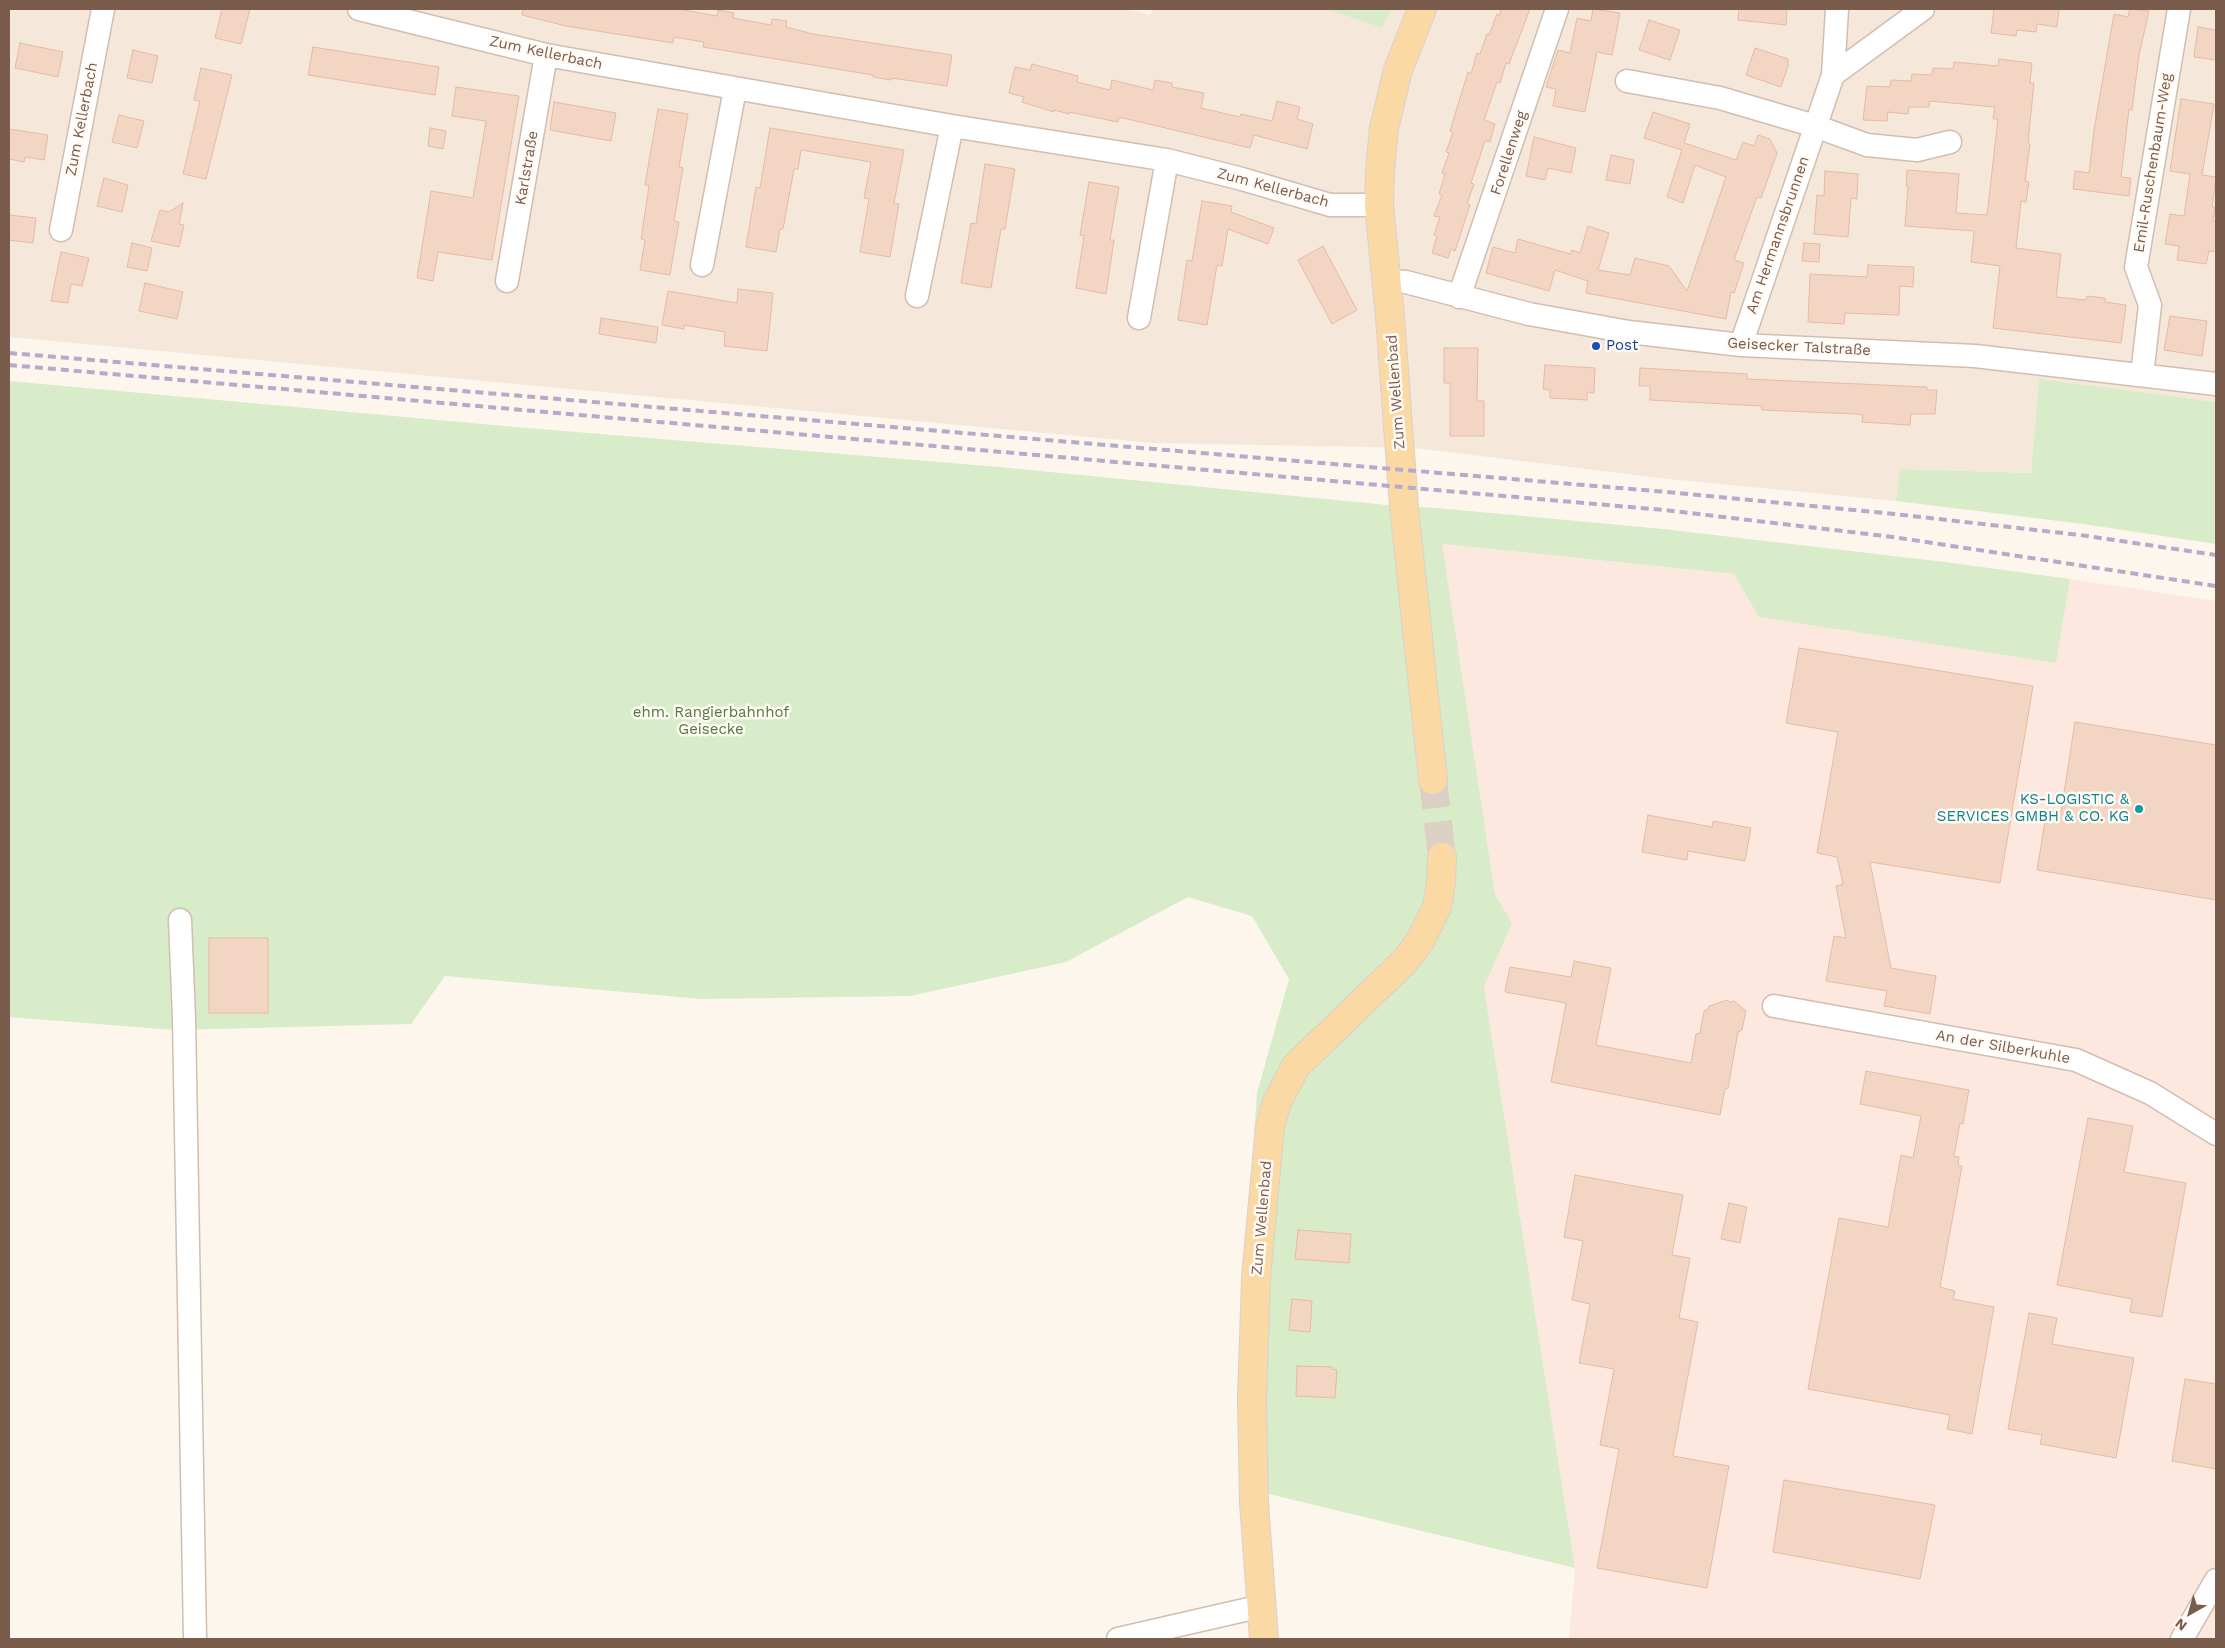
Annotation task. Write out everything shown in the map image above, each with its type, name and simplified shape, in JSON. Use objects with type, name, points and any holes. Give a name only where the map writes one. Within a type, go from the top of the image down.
[{"type":"main road","name":"Zum Wellenbad","points":[[1422,9],[1398,70],[1384,128],[1380,171],[1380,205],[1404,507],[1433,780]]},
{"type":"main road","name":"Zum Wellenbad","points":[[1264,1639],[1254,1503],[1252,1400],[1256,1277],[1270,1127],[1277,1102],[1296,1066],[1404,962],[1419,943],[1437,907],[1442,883],[1442,857]]},
{"type":"street","name":"Zum Kellerbach","points":[[61,230],[103,9]]},
{"type":"street","name":"Zum Kellerbach","points":[[359,9],[546,55],[952,126],[1167,160],[1242,179],[1330,205],[1380,205]]},
{"type":"street","name":"Forellenweg","points":[[1459,297],[1557,9]]},
{"type":"street","name":"Am Hermannsbrunnen","points":[[1741,345],[1833,75],[1836,9]]},
{"type":"street","points":[[1833,75],[1923,9]]},
{"type":"street","name":"Emil-Ruschenbaum-Weg","points":[[2142,375],[2150,305],[2136,267],[2179,9]]},
{"type":"street","name":"Karlstraße","points":[[507,280],[546,55]]},
{"type":"street","points":[[1627,81],[1720,98],[1815,126],[1867,144],[1917,150],[1950,142]]},
{"type":"street","points":[[702,265],[735,89]]},
{"type":"street","points":[[917,296],[952,126]]},
{"type":"street","points":[[1139,318],[1167,160]]},
{"type":"street","name":"Geisecker Talstraße","points":[[1386,281],[1424,285],[1459,297],[1529,314],[1602,328],[1741,345],[1975,356],[2216,384]]},
{"type":"street","points":[[180,920],[184,1018],[195,1639]]},
{"type":"street","name":"An der Silberkuhle","points":[[1774,1006],[2076,1060],[2150,1093],[2216,1134]]},
{"type":"street","points":[[2182,1639],[2216,1580]]},
{"type":"street","points":[[1118,1639],[1262,1606]]},
{"type":"shaded area","points":[[9,9],[1128,9],[1150,15],[1153,9],[1326,9],[1382,28],[1391,9],[2216,9],[2216,402],[2039,380],[2031,473],[1900,469],[1896,501],[1668,479],[1415,448],[1153,443],[9,337]]},
{"type":"shaded area","points":[[1441,544],[1734,574],[2056,663],[2070,579],[2216,601],[2216,1639],[1569,1639],[1575,1568],[1484,987],[1511,923],[1495,894]]},
{"type":"green space","points":[[1326,9],[1391,9],[1382,28]]},
{"type":"green space","points":[[2039,379],[2216,402],[2216,544],[2083,524],[1896,501],[1900,469],[2031,473]]},
{"type":"green space","name":"ehm. Rangierbahnhof Geisecke","points":[[9,381],[504,426],[999,467],[1397,506],[1663,529],[1945,562],[2070,579],[2056,663],[1759,617],[1734,574],[1442,544],[1495,894],[1512,923],[1484,987],[1575,1568],[1240,1487],[1237,1390],[1257,1093],[1289,979],[1252,916],[1188,897],[1066,962],[910,996],[701,999],[445,976],[411,1024],[174,1030],[9,1017]]},
{"type":"building","points":[[222,9],[250,9],[241,44],[215,38]]},
{"type":"building","points":[[523,9],[678,9],[717,16],[718,10],[734,13],[733,18],[771,25],[772,19],[787,21],[786,27],[813,34],[952,55],[947,86],[891,78],[891,80],[873,77],[873,75],[703,47],[704,42],[674,37],[673,43],[566,26],[522,15]]},
{"type":"building","points":[[1501,9],[1530,9],[1509,64],[1506,63],[1500,83],[1497,82],[1484,120],[1495,124],[1490,142],[1485,141],[1471,183],[1474,184],[1467,204],[1470,205],[1455,251],[1451,249],[1448,258],[1432,253],[1437,236],[1434,235],[1440,217],[1434,216],[1442,195],[1439,194],[1445,174],[1442,173],[1449,153],[1446,152],[1453,132],[1450,131],[1468,72],[1471,74],[1477,53],[1480,54],[1487,34],[1489,35],[1497,14],[1499,16]]},
{"type":"building","points":[[1593,9],[1620,13],[1612,55],[1597,52],[1585,112],[1553,106],[1556,89],[1546,87],[1558,50],[1570,53],[1577,18],[1591,21]]},
{"type":"building","points":[[1739,9],[1787,9],[1786,25],[1738,20]]},
{"type":"building","points":[[1994,9],[2059,9],[2057,27],[2037,24],[2036,32],[2017,30],[2016,36],[1991,33]]},
{"type":"building","points":[[2130,9],[2149,11],[2139,55],[2132,110],[2129,109],[2121,177],[2131,178],[2129,196],[2073,189],[2075,171],[2089,173],[2094,130],[2114,14],[2128,17]]},
{"type":"building","points":[[1649,20],[1680,30],[1670,60],[1639,50]]},
{"type":"building","points":[[2198,27],[2216,30],[2216,60],[2194,57]]},
{"type":"building","points":[[20,43],[63,52],[58,77],[15,68]]},
{"type":"building","points":[[313,47],[439,67],[435,95],[308,75]]},
{"type":"building","points":[[1755,48],[1788,59],[1788,66],[1781,87],[1746,75]]},
{"type":"building","points":[[133,50],[158,56],[152,83],[127,78]]},
{"type":"building","points":[[1999,59],[2032,63],[2030,83],[2034,83],[2028,143],[2030,144],[2025,181],[2029,182],[2026,202],[2021,201],[2016,248],[2061,254],[2056,297],[2086,300],[2087,296],[2105,298],[2105,302],[2126,305],[2121,343],[1993,328],[2000,266],[1971,262],[1974,231],[1905,226],[1908,186],[1906,186],[1907,170],[1959,174],[1956,213],[1987,215],[1998,119],[1993,119],[1995,107],[1930,101],[1929,107],[1909,107],[1908,114],[1888,112],[1887,121],[1863,120],[1867,86],[1890,87],[1891,80],[1911,81],[1912,74],[1932,75],[1933,68],[1953,69],[1954,62],[1998,66]]},
{"type":"building","points":[[1032,64],[1078,76],[1077,82],[1110,90],[1112,80],[1153,90],[1155,80],[1172,83],[1172,87],[1204,93],[1201,108],[1240,117],[1241,114],[1272,121],[1277,101],[1300,107],[1297,119],[1313,124],[1307,149],[1254,135],[1250,148],[1119,117],[1118,122],[1069,112],[1069,114],[1054,110],[1054,112],[1022,102],[1024,97],[1009,93],[1015,67],[1030,70]]},
{"type":"building","points":[[201,68],[232,75],[206,179],[183,174],[200,101],[194,100]]},
{"type":"building","points":[[456,87],[519,96],[492,260],[438,252],[433,281],[417,278],[431,191],[473,198],[486,121],[452,116]]},
{"type":"building","points":[[2181,99],[2214,104],[2202,175],[2216,177],[2212,207],[2215,207],[2213,221],[2216,222],[2216,252],[2209,251],[2206,264],[2177,260],[2179,246],[2165,244],[2170,214],[2184,216],[2190,174],[2170,171]]},
{"type":"building","points":[[554,102],[616,113],[611,141],[550,130]]},
{"type":"building","points":[[658,109],[688,114],[679,167],[683,168],[674,221],[679,222],[670,275],[640,270],[645,240],[641,239],[649,186],[645,185]]},
{"type":"building","points":[[1653,112],[1690,124],[1684,143],[1736,160],[1743,142],[1754,146],[1758,135],[1770,139],[1777,153],[1761,198],[1757,197],[1734,260],[1744,263],[1734,293],[1731,292],[1726,319],[1586,293],[1588,281],[1555,270],[1549,291],[1486,273],[1493,247],[1515,253],[1518,239],[1570,254],[1572,250],[1580,253],[1588,226],[1609,233],[1598,270],[1630,275],[1635,258],[1669,266],[1687,291],[1726,177],[1695,165],[1683,203],[1667,197],[1682,150],[1644,138]]},
{"type":"building","points":[[119,115],[144,121],[137,148],[112,142]]},
{"type":"building","points":[[430,128],[446,131],[443,149],[428,146]]},
{"type":"building","points":[[770,128],[904,150],[894,203],[899,204],[890,257],[860,252],[869,199],[864,198],[871,162],[801,150],[798,169],[794,169],[783,229],[780,229],[776,252],[746,247],[756,187],[760,188]]},
{"type":"building","points":[[9,129],[48,135],[44,160],[25,157],[24,162],[9,159]]},
{"type":"building","points":[[1534,137],[1576,148],[1571,173],[1548,168],[1545,180],[1526,176]]},
{"type":"building","points":[[1611,155],[1634,160],[1630,184],[1606,180]]},
{"type":"building","points":[[985,164],[1015,169],[1005,229],[1001,229],[991,288],[961,283],[971,223],[976,224]]},
{"type":"building","points":[[1825,171],[1858,174],[1857,199],[1851,198],[1848,237],[1814,234],[1817,195],[1824,196]]},
{"type":"building","points":[[104,178],[128,185],[122,212],[97,206]]},
{"type":"building","points":[[1089,182],[1119,187],[1110,240],[1114,240],[1106,294],[1076,288],[1084,236],[1080,235]]},
{"type":"building","points":[[1202,201],[1232,206],[1231,212],[1274,228],[1268,244],[1228,229],[1222,266],[1217,265],[1207,325],[1178,320],[1187,260],[1192,261]]},
{"type":"building","points":[[183,203],[179,224],[184,225],[179,247],[151,241],[160,210],[169,212]]},
{"type":"building","points":[[9,215],[36,218],[33,243],[9,240]]},
{"type":"building","points":[[132,243],[152,248],[147,271],[127,267]]},
{"type":"building","points":[[1804,243],[1820,244],[1819,262],[1802,261]]},
{"type":"building","points":[[1323,246],[1357,310],[1332,324],[1298,260]]},
{"type":"building","points":[[61,252],[89,258],[82,286],[71,284],[68,303],[51,301]]},
{"type":"building","points":[[1868,265],[1914,267],[1913,287],[1900,286],[1899,315],[1845,313],[1844,324],[1808,322],[1810,274],[1867,277]]},
{"type":"building","points":[[145,283],[183,292],[177,319],[139,311]]},
{"type":"building","points":[[738,289],[773,293],[767,351],[724,346],[725,332],[684,325],[684,329],[662,325],[668,291],[737,303]]},
{"type":"building","points":[[2170,316],[2207,321],[2202,356],[2164,350]]},
{"type":"building","points":[[601,318],[658,327],[656,343],[599,334]]},
{"type":"building","points":[[1444,348],[1478,348],[1477,401],[1484,401],[1484,436],[1450,436],[1450,383],[1444,383]]},
{"type":"building","points":[[1545,365],[1595,368],[1594,393],[1587,392],[1587,400],[1550,398],[1550,390],[1543,389]]},
{"type":"building","points":[[1640,368],[1747,374],[1747,379],[1927,387],[1927,390],[1937,390],[1935,414],[1911,414],[1910,425],[1862,422],[1863,415],[1855,414],[1762,410],[1762,406],[1650,400],[1650,386],[1639,386]]},
{"type":"building","points":[[1799,648],[2033,686],[2000,883],[1870,862],[1891,968],[1936,976],[1930,1014],[1884,1006],[1887,991],[1826,981],[1834,936],[1846,938],[1836,886],[1843,884],[1837,857],[1817,853],[1838,732],[1786,723]]},
{"type":"building","name":"KS-LOGISTIC & SERVICES GMBH & CO. KG","points":[[2075,722],[2216,745],[2216,900],[2037,870],[2047,809],[2061,812]]},
{"type":"building","points":[[1648,815],[1712,827],[1713,821],[1751,828],[1745,861],[1688,851],[1687,860],[1642,852]]},
{"type":"building","points":[[209,938],[268,938],[268,1013],[209,1013]]},
{"type":"building","points":[[1574,961],[1611,968],[1596,1045],[1691,1063],[1696,1034],[1700,1033],[1704,1011],[1709,1006],[1727,1000],[1730,1002],[1734,1001],[1746,1011],[1742,1030],[1738,1032],[1728,1088],[1725,1089],[1720,1115],[1551,1082],[1566,1003],[1505,992],[1510,967],[1571,977]]},
{"type":"building","points":[[1866,1071],[1969,1090],[1963,1124],[1960,1123],[1954,1156],[1959,1157],[1958,1166],[1962,1166],[1940,1287],[1955,1291],[1953,1299],[1994,1307],[1972,1434],[1947,1429],[1950,1415],[1808,1389],[1839,1218],[1888,1227],[1901,1155],[1913,1158],[1921,1116],[1860,1104]]},
{"type":"building","points":[[2088,1118],[2133,1126],[2124,1172],[2186,1183],[2162,1317],[2130,1312],[2132,1299],[2057,1285]]},
{"type":"building","points":[[1575,1175],[1683,1195],[1672,1255],[1690,1258],[1679,1318],[1698,1322],[1673,1456],[1729,1466],[1707,1588],[1597,1568],[1619,1449],[1600,1445],[1614,1369],[1579,1363],[1590,1304],[1572,1300],[1583,1241],[1564,1237]]},
{"type":"building","points":[[1729,1203],[1747,1207],[1740,1243],[1721,1239]]},
{"type":"building","points":[[1298,1230],[1351,1234],[1349,1263],[1295,1259]]},
{"type":"building","points":[[1292,1299],[1312,1301],[1310,1332],[1289,1330]]},
{"type":"building","points":[[2029,1313],[2057,1318],[2052,1344],[2134,1358],[2116,1458],[2040,1444],[2042,1435],[2008,1429]]},
{"type":"building","points":[[1297,1366],[1332,1367],[1332,1369],[1337,1370],[1335,1398],[1296,1396]]},
{"type":"building","points":[[2185,1379],[2216,1384],[2216,1469],[2172,1461]]},
{"type":"building","points":[[1784,1480],[1935,1505],[1920,1579],[1773,1552]]},
{"type":"tunnel","points":[[1433,780],[1442,857]]},
{"type":"railway","points":[[9,353],[1667,492],[1894,514],[2080,535],[2216,555]]},
{"type":"railway","points":[[9,365],[1664,510],[1893,537],[2216,586]]},
{"type":"place","name":"Post","points":[[1596,346]]},
{"type":"place","name":"KS-LOGISTIC & SERVICES GMBH & CO. KG","points":[[2139,809]]}]
